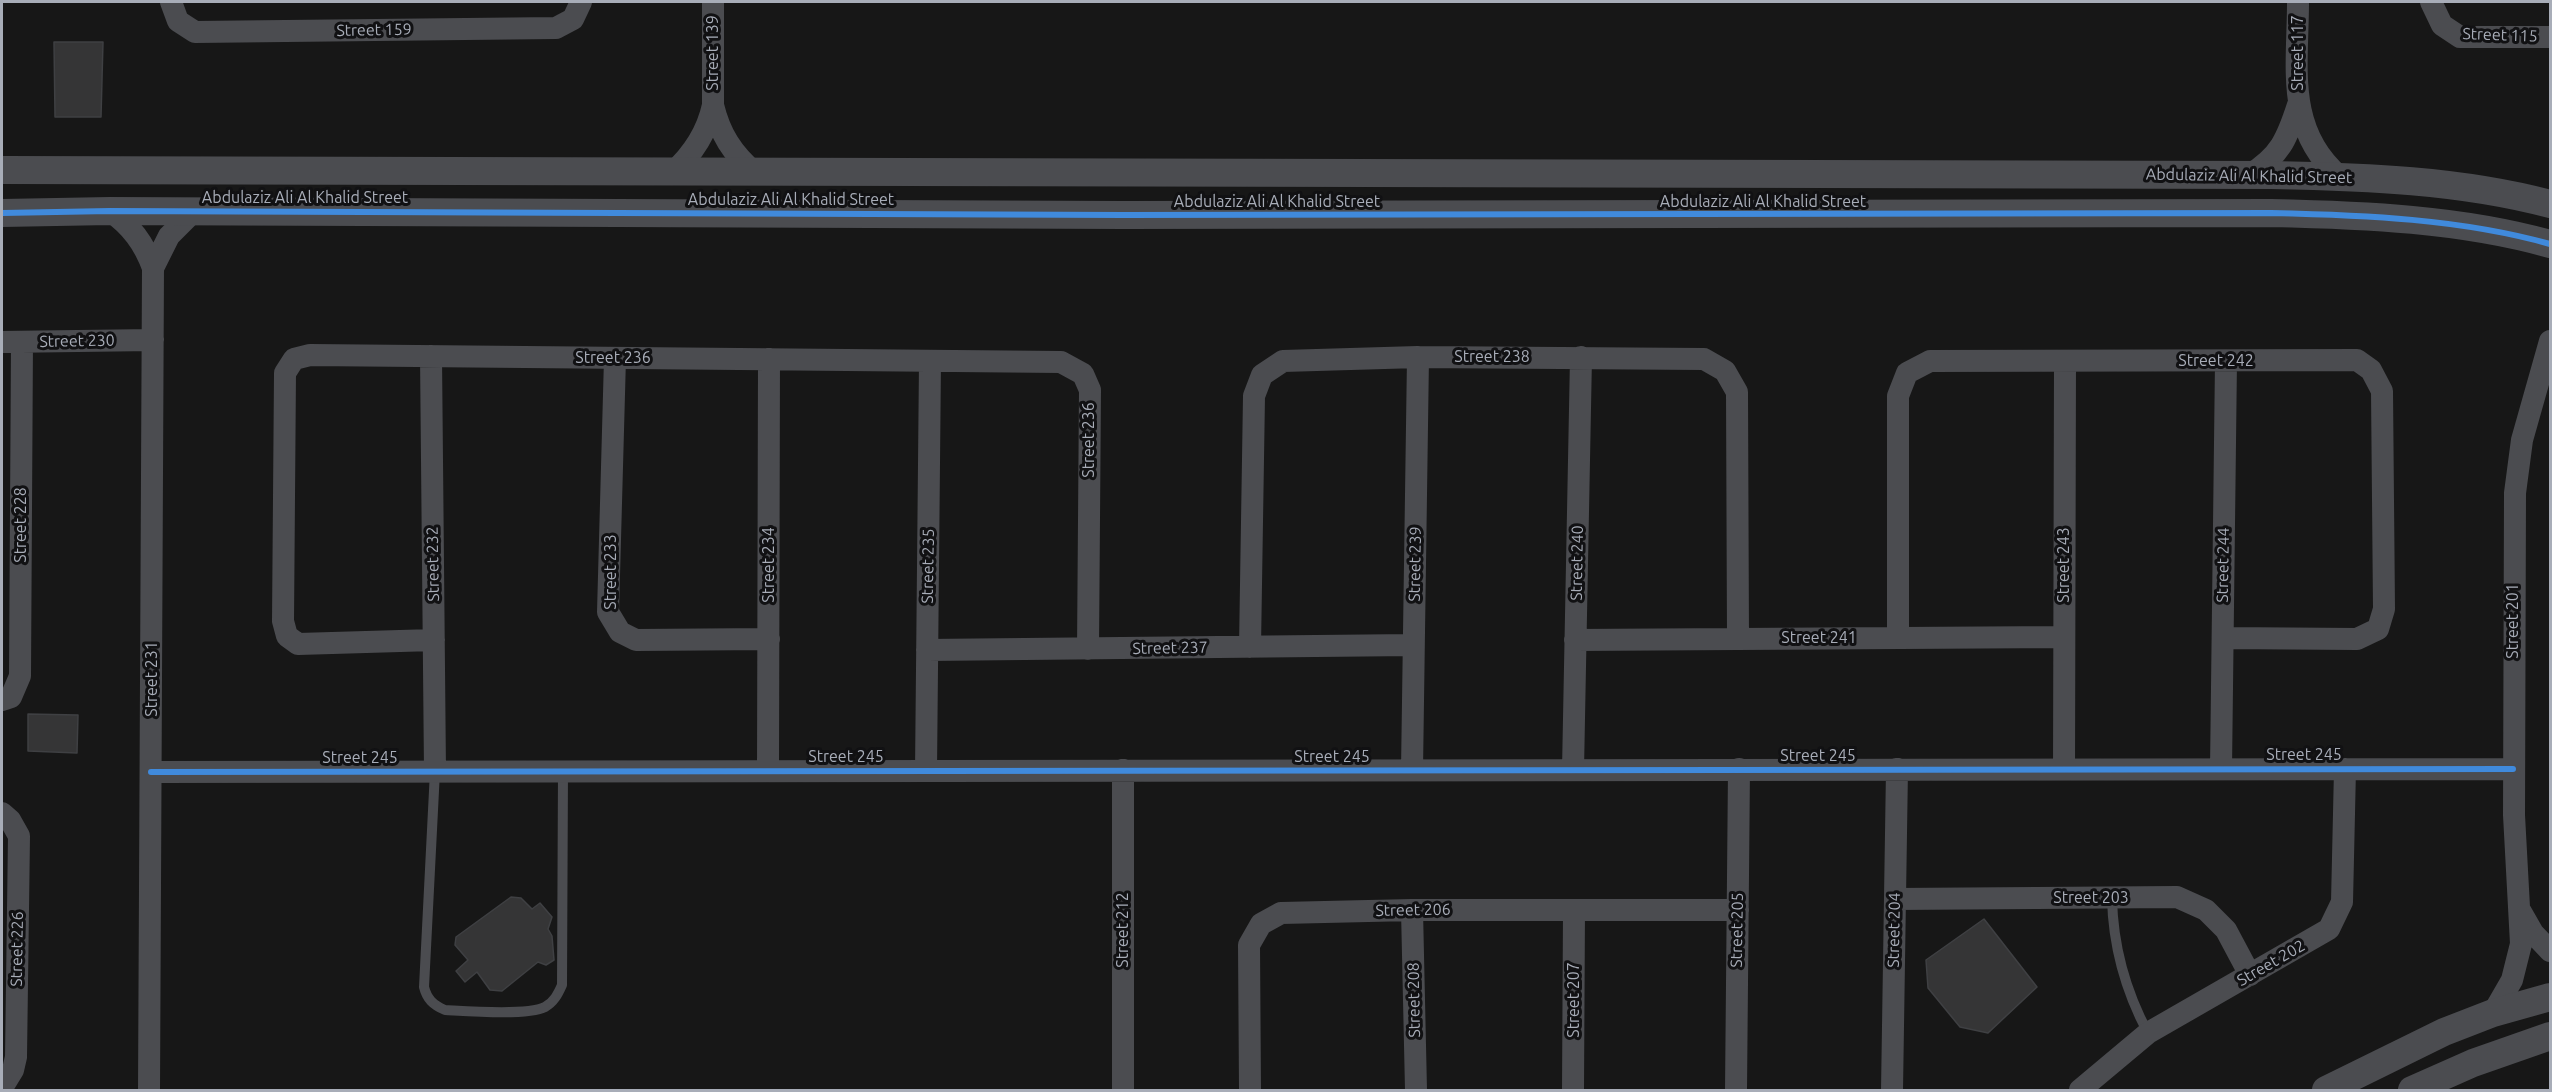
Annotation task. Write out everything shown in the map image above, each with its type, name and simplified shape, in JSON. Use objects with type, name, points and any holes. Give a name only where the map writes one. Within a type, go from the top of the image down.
[{"type":"street","name":"Street 159","points":[[171,2],[178,21],[195,32],[556,28],[573,19],[581,2]]},
{"type":"street","name":"Street 139","points":[[713,2],[713,105],[726,143],[739,160],[755,173]]},
{"type":"street","name":"Street 117","points":[[2249,175],[2272,159],[2281,148],[2288,136],[2298,105],[2298,2]]},
{"type":"street","name":"Street 115","points":[[2431,2],[2442,25],[2460,38],[2550,37]]},
{"type":"street","name":"Street 139","points":[[672,173],[684,162],[703,135],[713,105]]},
{"type":"street","name":"Street 117","points":[[2298,105],[2311,145],[2318,156],[2339,176]]},
{"type":"street","name":"Abdulaziz Ali Al Khalid Street","points":[[2,170],[2339,176],[2462,187],[2550,204]]},
{"type":"street","points":[[415,172],[423,191],[420,206],[416,212]]},
{"type":"street","points":[[452,213],[447,190],[453,172]]},
{"type":"street","points":[[1124,215],[1149,204],[1183,198],[1297,198],[1311,189],[1314,184],[1313,172]]},
{"type":"street","points":[[1801,216],[1791,204],[1793,195],[1797,192],[1928,189],[1977,175]]},
{"type":"street","name":"Street 231","points":[[110,211],[137,235],[153,267],[149,1090]]},
{"type":"street","name":"Abdulaziz Ali Al Khalid Street","points":[[2,213],[194,211],[1124,215],[1801,216],[2071,213],[2331,215],[2436,223],[2547,248]]},
{"type":"street","name":"Street 231","points":[[153,267],[170,236],[194,211]]},
{"type":"street","name":"Street 230","points":[[12,342],[153,340]]},
{"type":"street","name":"Street 201","points":[[2493,1014],[2512,980],[2521,944],[2515,861],[2513,769],[2515,493],[2522,440],[2550,341]]},
{"type":"street","name":"Street 228","points":[[2,700],[11,697],[20,676],[12,342]]},
{"type":"street","name":"Street 236","points":[[434,639],[298,644],[287,636],[283,621],[285,373],[294,359],[310,355],[1061,362],[1083,374],[1090,390],[1088,649]]},
{"type":"street","name":"Street 232","points":[[431,356],[435,771]]},
{"type":"street","name":"Street 238","points":[[1251,647],[1254,396],[1262,375],[1283,361],[1418,357],[1704,359],[1725,371],[1737,392],[1738,639]]},
{"type":"street","name":"Street 239","points":[[1412,770],[1418,357]]},
{"type":"street","name":"Street 240","points":[[1573,770],[1581,357]]},
{"type":"street","name":"Street 233","points":[[615,358],[608,612],[620,632],[636,640],[770,639]]},
{"type":"street","name":"Street 234","points":[[768,771],[769,359]]},
{"type":"street","name":"Street 235","points":[[926,771],[930,360]]},
{"type":"street","name":"Street 242","points":[[1898,638],[1898,396],[1907,373],[1930,361],[2357,360],[2371,370],[2382,391],[2384,609],[2378,629],[2357,639],[2223,638]]},
{"type":"street","name":"Street 243","points":[[2064,769],[2065,361]]},
{"type":"street","name":"Street 244","points":[[2221,769],[2226,361]]},
{"type":"street","name":"Street 241","points":[[1575,640],[2063,637]]},
{"type":"street","name":"Street 237","points":[[927,650],[1413,645]]},
{"type":"street","name":"Street 205","points":[[1736,1090],[1739,769]]},
{"type":"street","name":"Street 202","points":[[2080,1090],[2148,1033],[2329,928],[2342,902],[2345,769]]},
{"type":"street","name":"Street 245","points":[[151,772],[2513,769]]},
{"type":"street","name":"Street 212","points":[[1123,770],[1123,1090]]},
{"type":"street","name":"Street 204","points":[[1892,1090],[1897,770]]},
{"type":"street","name":"Street 226","points":[[2,813],[10,820],[19,836],[16,1057],[13,1070],[2,1088]]},
{"type":"street","name":"Street 203","points":[[1895,899],[2177,897],[2206,910],[2226,930],[2250,975]]},
{"type":"street","name":"Street 201","points":[[2519,907],[2533,933],[2550,951]]},
{"type":"street","name":"Street 206","points":[[1250,1090],[1249,945],[1261,924],[1281,913],[1412,910],[1738,909]]},
{"type":"street","name":"Street 208","points":[[1412,910],[1416,1090]]},
{"type":"street","name":"Street 207","points":[[1573,1090],[1574,910]]},
{"type":"street","points":[[2326,1090],[2444,1032],[2550,997]]},
{"type":"street","points":[[2412,1090],[2473,1063],[2550,1035]]},
{"type":"lane","points":[[435,771],[423,987],[426,995],[437,1007],[445,1010],[526,1011],[545,1007],[558,994],[562,985],[563,771]]},
{"type":"lane","points":[[2112,898],[2112,921],[2120,968],[2148,1033]]},
{"type":"building","points":[[54,42],[103,42],[101,117],[55,117]]},
{"type":"building","points":[[28,714],[78,715],[77,753],[28,751]]},
{"type":"building","points":[[511,897],[521,898],[532,909],[540,903],[552,917],[548,929],[552,936],[554,960],[546,965],[538,962],[502,991],[490,990],[477,972],[465,982],[456,971],[468,960],[455,945],[456,937]]},
{"type":"building","points":[[1984,919],[2037,987],[1988,1033],[1960,1027],[1928,988],[1926,960]]},
{"type":"cycle path","points":[[2,213],[110,211],[1124,215],[2271,213],[2412,220],[2482,229],[2550,244]]},
{"type":"cycle path","points":[[151,772],[2513,769]]}]
